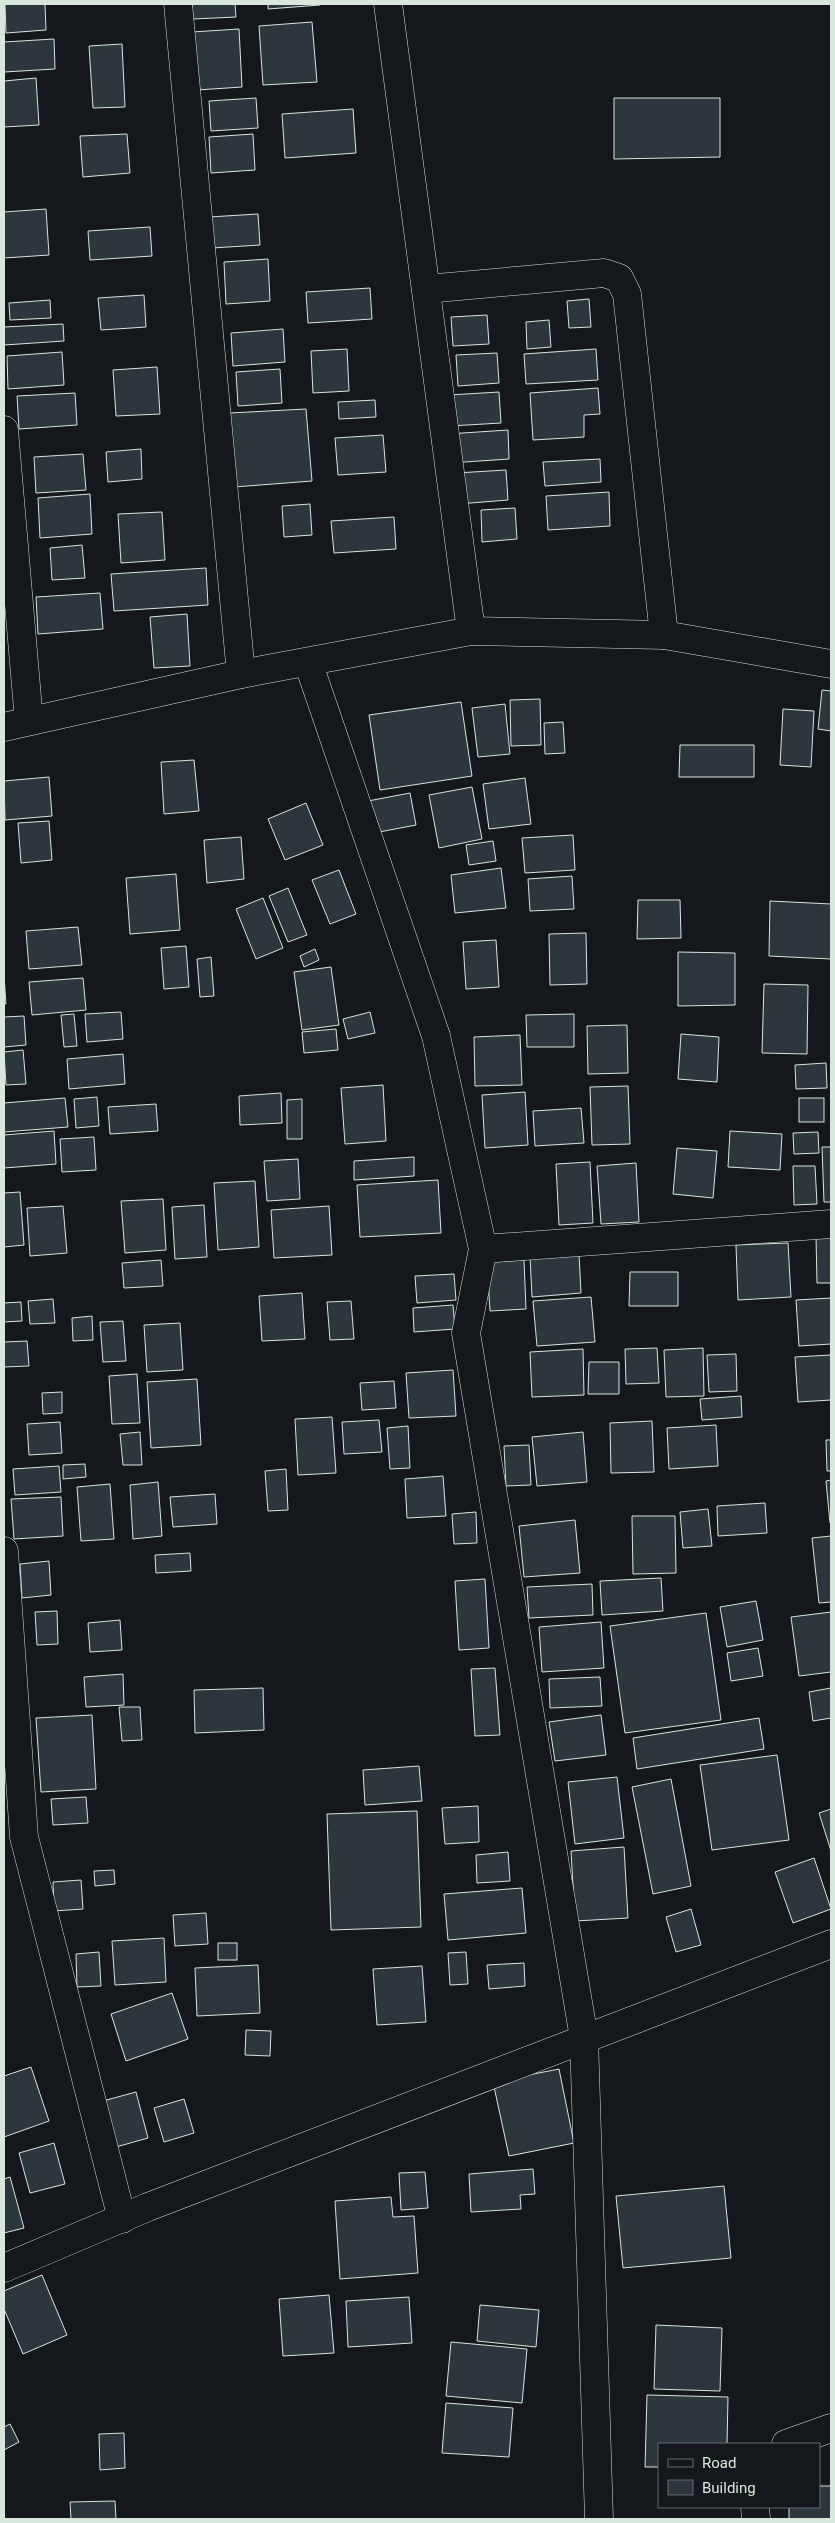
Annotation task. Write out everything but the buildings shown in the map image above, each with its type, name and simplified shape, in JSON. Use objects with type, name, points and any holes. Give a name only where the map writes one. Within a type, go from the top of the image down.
[{"type":"street","points":[[178,4],[242,674]]},
{"type":"street","points":[[388,4],[472,631]]},
{"type":"street","points":[[426,289],[604,273],[619,278],[627,294],[664,635]]},
{"type":"street","points":[[4,430],[16,724],[242,674],[472,631],[664,635],[831,664]]},
{"type":"street","points":[[308,662],[436,1036],[483,1249],[466,1333],[584,2038],[599,2519]]},
{"type":"street","points":[[483,1249],[831,1224]]},
{"type":"street","points":[[4,1551],[24,1838],[122,2218]]},
{"type":"street","points":[[4,2268],[122,2218],[831,1944]]},
{"type":"street","points":[[789,2443],[831,2428]]}]
